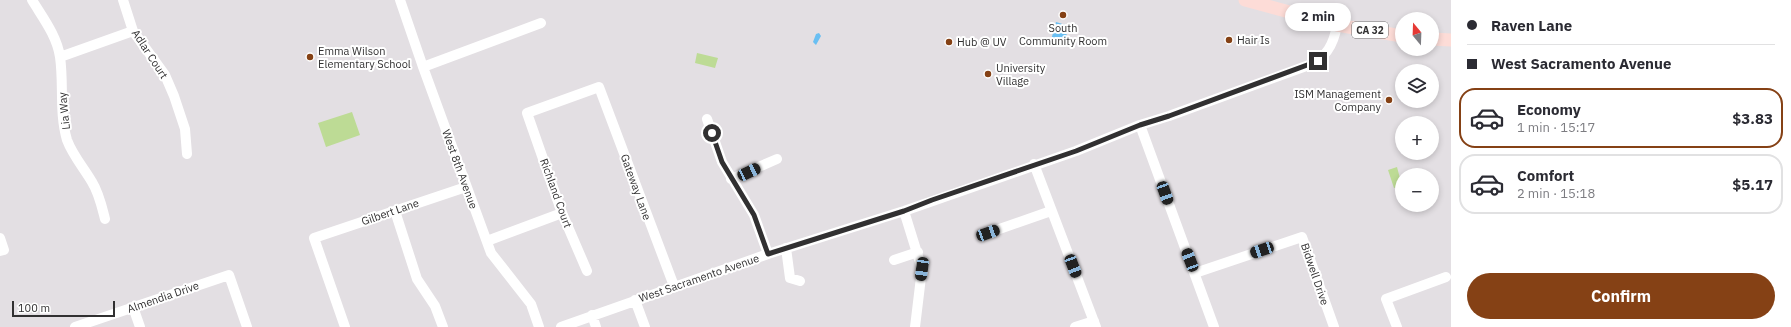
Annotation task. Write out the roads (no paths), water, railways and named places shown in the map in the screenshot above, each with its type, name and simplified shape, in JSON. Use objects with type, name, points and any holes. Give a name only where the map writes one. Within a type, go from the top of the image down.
[{"type":"main road","name":"CA 32","points":[[1245,0],[1337,25],[1395,35]]},
{"type":"main road","name":"CA 32","points":[[1337,25],[1350,33],[1395,43]]},
{"type":"main road","points":[[1439,39],[1451,40]]},
{"type":"main road","points":[[1439,47],[1451,47]]},
{"type":"street","name":"Lia Way","points":[[32,0],[53,35],[60,57],[62,104],[67,138],[73,153],[93,183],[105,219]]},
{"type":"street","name":"Adlar Court","points":[[123,0],[133,31],[165,75],[185,129],[187,154]]},
{"type":"street","name":"West 8th Avenue","points":[[400,0],[422,67],[491,253],[531,304],[539,327]]},
{"type":"street","points":[[422,67],[541,23]]},
{"type":"street","name":"West Sacramento Avenue","points":[[561,327],[674,286],[786,248],[904,211],[1034,164],[1076,151],[1140,125],[1169,116],[1318,61],[1328,51],[1335,38],[1337,25]]},
{"type":"street","points":[[60,57],[133,31]]},
{"type":"street","name":"Gateway Lane","points":[[527,114],[599,86],[674,286]]},
{"type":"street","name":"Richland Court","points":[[527,114],[562,213],[587,272]]},
{"type":"street","points":[[706,119],[722,162],[754,215],[768,254]]},
{"type":"street","points":[[1140,125],[1214,327]]},
{"type":"street","points":[[731,179],[777,159]]},
{"type":"street","points":[[1034,164],[1095,324],[1075,327]]},
{"type":"street","name":"Gilbert Lane","points":[[345,327],[314,238],[466,186]]},
{"type":"street","points":[[395,211],[417,279],[435,306],[443,327]]},
{"type":"street","points":[[904,211],[918,252],[922,269],[915,327]]},
{"type":"street","points":[[988,233],[1051,211]]},
{"type":"street","points":[[487,241],[562,213]]},
{"type":"street","name":"Bidwell Drive","points":[[1195,273],[1302,237],[1334,327]]},
{"type":"street","points":[[0,238],[2,251]]},
{"type":"street","points":[[786,248],[790,278],[800,281]]},
{"type":"street","points":[[894,260],[918,252]]},
{"type":"street","name":"Almendia Drive","points":[[75,327],[229,275],[247,327]]},
{"type":"street","points":[[1397,327],[1386,299],[1446,277]]},
{"type":"street","points":[[635,300],[645,327]]},
{"type":"street","points":[[133,307],[140,327]]},
{"type":"street","points":[[592,315],[596,327]]},
{"type":"water","points":[[1056,22],[1069,26],[1063,47],[1050,44]]},
{"type":"water","points":[[819,33],[821,36],[816,45],[813,42],[816,34]]},
{"type":"place","name":"South Community Room","points":[[1063,15]]},
{"type":"place","name":"Hair Is","points":[[1229,40]]},
{"type":"place","name":"Hub @ UV","points":[[949,42]]},
{"type":"place","name":"Emma Wilson Elementary School","points":[[310,57]]},
{"type":"place","name":"University Village","points":[[988,74]]},
{"type":"place","name":"ISM Management Company","points":[[1389,100]]}]
